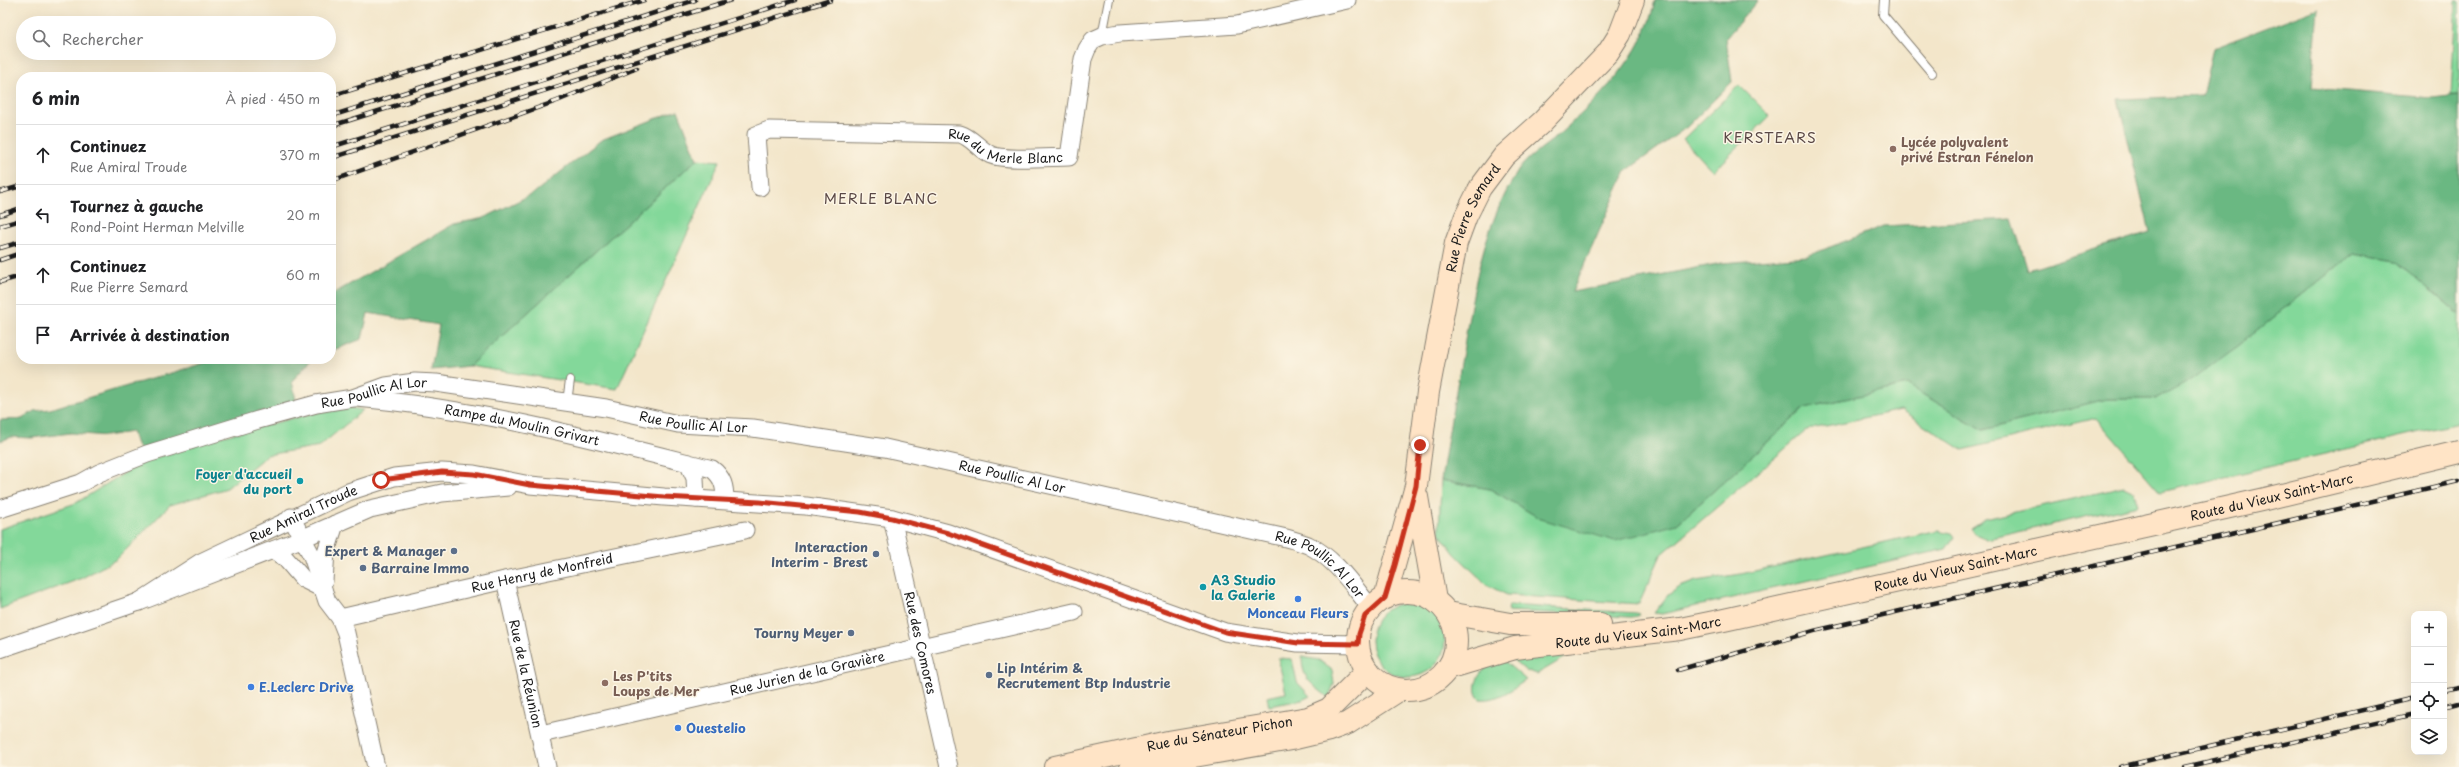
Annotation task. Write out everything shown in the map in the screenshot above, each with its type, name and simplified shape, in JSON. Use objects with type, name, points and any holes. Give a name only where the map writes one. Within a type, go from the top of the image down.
[{"type":"main road","name":"Rue Pierre Semard","points":[[1378,603],[1416,486],[1428,392],[1454,251],[1466,216],[1480,188],[1504,156],[1542,122],[1608,53],[1620,34],[1633,0]]},
{"type":"main road","name":"Route du Vieux Saint-Marc","points":[[1441,607],[1510,624],[1580,626],[1679,619],[1728,610],[2093,526],[2259,493],[2459,444]]},
{"type":"main road","name":"Route du Vieux Saint-Marc","points":[[1448,668],[1515,648],[1680,628],[1724,620],[2261,500],[2459,452]]},
{"type":"main road","name":"Rue Pierre Semard","points":[[1416,486],[1441,607]]},
{"type":"main road","points":[[1412,592],[1441,607],[1456,635],[1455,652],[1448,668],[1430,685],[1420,689],[1399,690],[1376,679],[1368,670],[1358,644],[1361,625],[1378,603],[1394,594],[1412,592]]},
{"type":"main road","name":"Rue du Sénateur Pichon","points":[[1055,767],[1168,742],[1308,718],[1329,709],[1368,670]]},
{"type":"main road","name":"Rue du Sénateur Pichon","points":[[1131,767],[1291,739],[1330,730],[1348,722],[1399,690]]},
{"type":"street","points":[[1102,36],[1120,33],[1237,25],[1347,0]]},
{"type":"street","name":"Rue du Merle Blanc","points":[[760,187],[756,135],[769,130],[960,134],[969,137],[991,155],[1004,157],[1069,157],[1083,59],[1087,49],[1094,40],[1102,36]]},
{"type":"street","name":"Rue Poullic Al Lor","points":[[0,509],[81,483],[99,472],[147,454],[258,420],[316,404],[353,398],[386,386],[415,382],[436,383],[606,408],[678,424],[753,428],[886,448],[1282,537],[1308,545],[1324,554],[1378,603]]},
{"type":"street","points":[[418,406],[424,389],[436,383]]},
{"type":"street","name":"Rampe du Moulin Grivart","points":[[353,398],[418,406],[558,431],[712,469],[719,473],[725,488],[725,500]]},
{"type":"street","points":[[688,463],[695,478],[696,499]]},
{"type":"street","name":"Rue Amiral Troude","points":[[139,602],[201,562],[290,517],[354,489],[381,480],[415,474],[442,472],[474,474],[530,485],[696,499],[806,506],[892,518],[948,533],[1225,632],[1298,643],[1358,644]]},
{"type":"street","name":"Rue Amiral Troude","points":[[0,649],[139,602],[301,539],[370,509],[429,496],[530,485]]},
{"type":"street","points":[[290,517],[301,539],[312,556],[327,601],[340,618],[346,633],[376,767]]},
{"type":"street","name":"Rue des Comores","points":[[892,518],[948,767]]},
{"type":"street","points":[[323,589],[326,552],[335,524]]},
{"type":"street","name":"Rue Henry de Monfreid","points":[[340,618],[505,580],[745,530]]},
{"type":"street","points":[[273,550],[285,558],[303,579],[323,589]]},
{"type":"street","name":"Rue de la Réunion","points":[[505,580],[541,734],[547,767]]},
{"type":"street","name":"Rue Jurien de la Gravière","points":[[541,734],[1074,612]]},
{"type":"lane","points":[[1102,36],[1109,0]]},
{"type":"lane","points":[[1884,0],[1883,14],[1932,74]]},
{"type":"lane","points":[[567,402],[570,380]]},
{"type":"green space","points":[[1655,0],[1758,0],[1726,38],[1732,82],[1687,127],[1626,171],[1572,292],[1722,263],[1807,256],[1884,226],[2012,219],[2028,270],[2150,232],[2118,99],[2202,96],[2213,48],[2318,8],[2312,88],[2432,98],[2459,95],[2459,314],[2397,261],[2354,253],[2238,346],[2190,381],[2157,399],[2106,399],[1983,430],[1907,385],[1805,408],[1677,524],[1615,541],[1541,519],[1490,489],[1441,480],[1477,278],[1489,234],[1506,192],[1521,166],[1572,123],[1617,76],[1630,59],[1641,40],[1649,21]]},
{"type":"green space","points":[[2456,0],[2459,0],[2459,95],[2451,95]]},
{"type":"green space","points":[[1739,85],[1770,116],[1713,171],[1683,139]]},
{"type":"green space","points":[[678,110],[697,159],[469,366],[431,370],[439,325],[368,313],[362,339],[336,349],[336,292],[454,224],[484,218],[534,193],[601,140]]},
{"type":"green space","points":[[697,159],[720,161],[617,389],[469,366]]},
{"type":"green space","points":[[2354,253],[2397,261],[2459,314],[2459,423],[2160,492],[2096,418],[1963,450],[1901,410],[1807,430],[1661,555],[1639,604],[1507,595],[1487,585],[1455,554],[1439,533],[1441,480],[1490,489],[1541,519],[1677,524],[1805,408],[1907,385],[1983,430],[2106,399],[2157,399],[2238,346]]},
{"type":"green space","points":[[201,364],[307,364],[292,381],[299,415],[139,449],[132,432],[106,436],[71,433],[31,438],[12,437],[0,441],[0,420],[22,419],[34,411],[50,409]]},
{"type":"green space","points":[[341,406],[363,410],[320,446],[267,455],[227,488],[170,505],[117,559],[82,578],[0,609],[0,529],[76,503],[142,462],[220,437]]},
{"type":"green space","points":[[2124,487],[2134,492],[2138,505],[1987,539],[1975,534],[1971,528],[1985,519]]},
{"type":"green space","points":[[1939,530],[1951,533],[1954,537],[1946,549],[1662,614],[1654,613],[1668,595],[1680,587],[1696,581],[1741,574]]},
{"type":"green space","points":[[1408,603],[1422,606],[1434,614],[1442,626],[1445,640],[1442,654],[1434,666],[1422,674],[1408,677],[1394,674],[1382,666],[1374,654],[1371,640],[1374,626],[1382,614],[1394,606]]},
{"type":"green space","points":[[1509,605],[1639,614],[1638,616],[1631,617],[1508,611]]},
{"type":"green space","points":[[1580,651],[1566,657],[1537,674],[1526,671],[1511,658]]},
{"type":"green space","points":[[1302,657],[1319,660],[1332,670],[1334,683],[1329,698],[1309,681],[1302,665]]},
{"type":"green space","points":[[1278,658],[1292,659],[1297,682],[1310,696],[1302,700],[1269,706],[1267,697],[1286,693]]},
{"type":"green space","points":[[1503,660],[1526,680],[1499,696],[1480,699],[1476,692],[1476,683],[1480,674],[1490,665]]},
{"type":"railway","points":[[336,94],[644,0]]},
{"type":"railway","points":[[336,114],[695,0]]},
{"type":"railway","points":[[336,124],[731,0]]},
{"type":"railway","points":[[336,145],[795,0]]},
{"type":"railway","points":[[336,156],[831,0]]},
{"type":"railway","points":[[336,179],[557,101],[637,68]]},
{"type":"railway","points":[[0,192],[16,187]]},
{"type":"railway","points":[[0,215],[16,210]]},
{"type":"railway","points":[[0,226],[16,221]]},
{"type":"railway","points":[[0,248],[16,243]]},
{"type":"railway","points":[[0,260],[16,255]]},
{"type":"railway","points":[[0,282],[16,277]]},
{"type":"railway","points":[[1678,670],[1814,631],[2459,481]]},
{"type":"railway","points":[[2447,690],[2459,688]]},
{"type":"railway","points":[[2120,767],[2411,699]]},
{"type":"railway","points":[[2447,706],[2459,703]]},
{"type":"railway","points":[[2185,767],[2411,715]]},
{"type":"place","name":"Lycée polyvalent privé Estran Fénelon","points":[[1893,149]]},
{"type":"place","name":"Foyer d'accueil du port","points":[[300,481]]},
{"type":"place","name":"Expert & Manager","points":[[454,551]]},
{"type":"place","name":"Interaction Interim - Brest","points":[[876,554]]},
{"type":"place","name":"Barraine Immo","points":[[363,568]]},
{"type":"place","name":"A3 Studio la Galerie","points":[[1203,587]]},
{"type":"place","name":"Monceau Fleurs","points":[[1298,599]]},
{"type":"place","name":"Tourny Meyer","points":[[851,633]]},
{"type":"place","name":"Lip Intérim & Recrutement Btp Industrie","points":[[989,675]]},
{"type":"place","name":"Les P'tits Loups de Mer","points":[[605,683]]},
{"type":"place","name":"E.Leclerc Drive","points":[[251,687]]},
{"type":"place","name":"Ouestelio","points":[[678,728]]},
{"type":"district","name":"KERSTEARS","points":[[1770,138]]},
{"type":"district","name":"MERLE BLANC","points":[[881,199]]},
{"type":"route","points":[[381,480],[415,474],[442,472],[474,474],[530,485],[664,497],[760,502],[860,512],[892,518],[948,533],[1196,623],[1225,632],[1248,637],[1298,643],[1358,644],[1361,625],[1365,616],[1377,602],[1385,598],[1416,486],[1420,445]]}]
